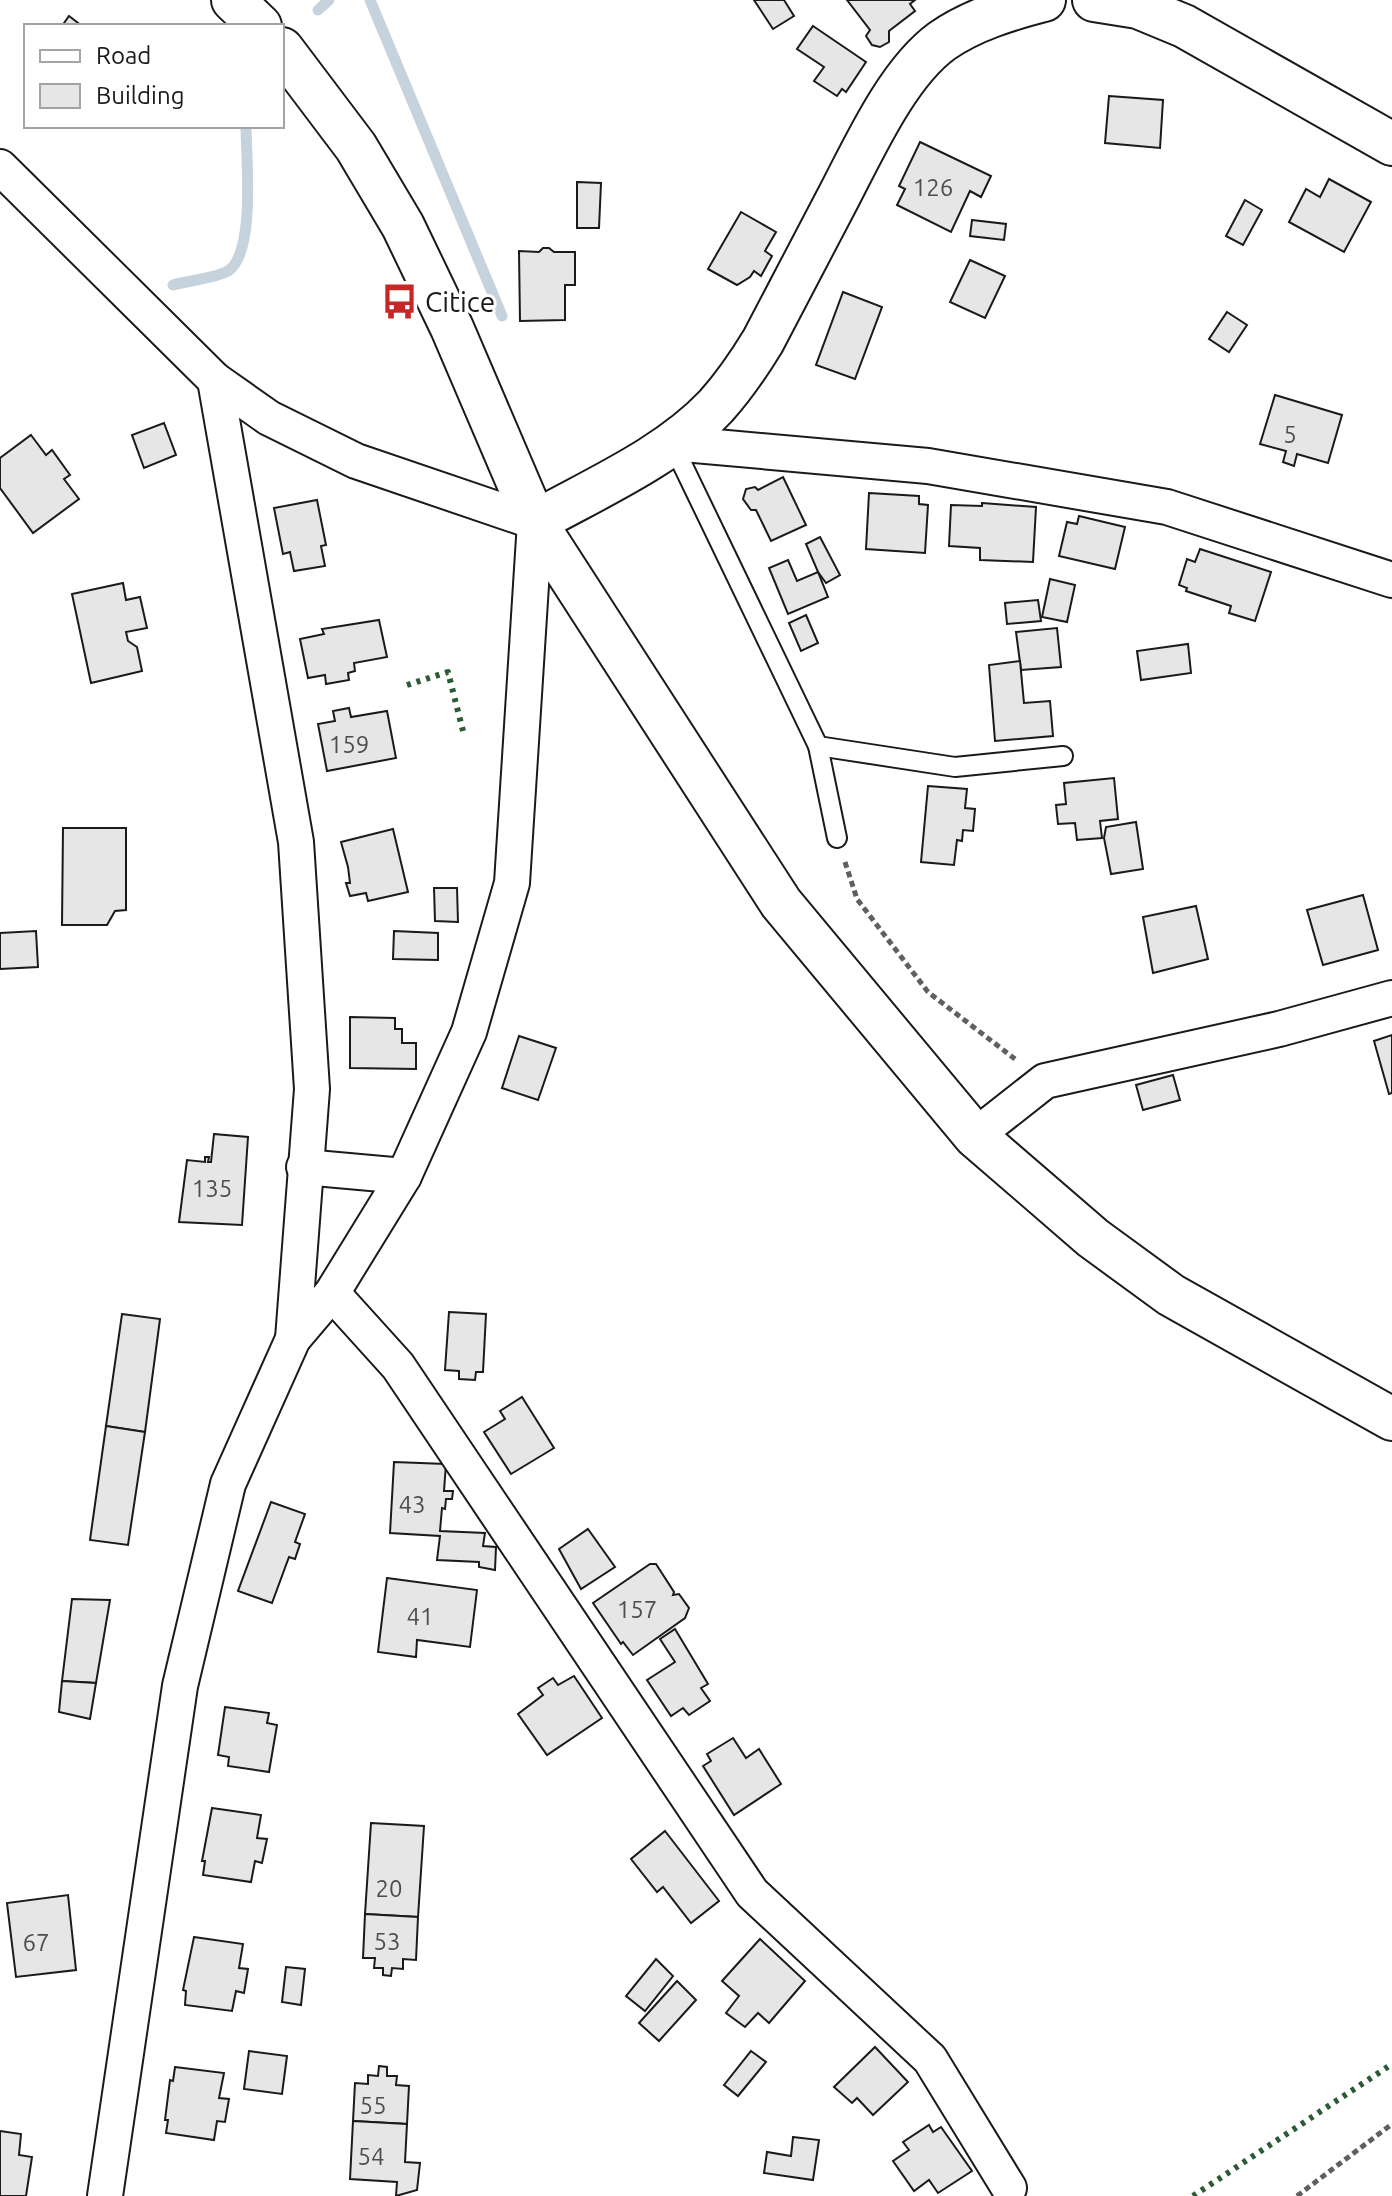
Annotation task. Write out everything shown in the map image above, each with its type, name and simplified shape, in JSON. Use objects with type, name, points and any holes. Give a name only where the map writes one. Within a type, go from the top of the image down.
[{"type":"street","points":[[233,0],[258,24]]},
{"type":"street","points":[[0,167],[215,380],[269,418],[356,461],[535,522],[672,443],[714,407],[742,374],[763,341],[876,124],[911,73],[941,42],[977,22],[1044,0]]},
{"type":"street","points":[[1094,0],[1138,7],[1184,26],[1392,144]]},
{"type":"street","points":[[284,52],[356,147],[403,226],[452,328],[535,522],[781,903],[975,1136],[1093,1238],[1171,1295],[1392,1419]]},
{"type":"street","points":[[215,380],[296,842],[312,1089],[293,1339]]},
{"type":"street","points":[[672,443],[928,466],[1167,507],[1392,580]]},
{"type":"street","points":[[105,2196],[180,1686],[228,1484],[293,1339],[332,1293],[404,1176],[469,1032],[512,883],[535,522]]},
{"type":"street","points":[[975,1136],[1045,1081],[1279,1029],[1392,998]]},
{"type":"street","points":[[304,1167],[404,1176]]},
{"type":"street","points":[[332,1293],[406,1377],[752,1893],[930,2059],[1009,2188]]},
{"type":"lane","points":[[672,443],[818,746],[837,838]]},
{"type":"lane","points":[[818,746],[955,767],[1063,756]]},
{"type":"path","points":[[837,838],[857,899],[928,992],[1045,1081]]},
{"type":"path","points":[[1297,2196],[1392,2124]]},
{"type":"building","points":[[754,0],[784,0],[794,16],[773,29]]},
{"type":"building","points":[[847,0],[915,0],[910,4],[915,11],[889,31],[889,42],[880,47],[872,45],[866,36],[870,30]]},
{"type":"building","points":[[69,16],[79,24],[63,24]]},
{"type":"building","points":[[813,26],[866,62],[846,92],[842,89],[837,96],[814,81],[824,67],[797,49]]},
{"type":"building","points":[[1109,96],[1163,100],[1160,148],[1105,143]]},
{"type":"building","points":[[920,142],[991,176],[981,197],[970,191],[951,232],[897,205],[905,189],[899,186]]},
{"type":"building","points":[[1329,179],[1371,202],[1344,252],[1289,222],[1306,189],[1320,197]]},
{"type":"building","points":[[577,182],[601,183],[599,228],[577,228]]},
{"type":"building","points":[[1245,200],[1262,210],[1243,245],[1226,236]]},
{"type":"building","points":[[741,212],[776,232],[765,251],[772,256],[761,276],[754,271],[737,285],[708,269]]},
{"type":"building","points":[[972,220],[1006,224],[1004,240],[970,236]]},
{"type":"building","points":[[543,248],[554,252],[575,252],[575,285],[565,285],[565,320],[520,321],[519,251],[539,252]]},
{"type":"building","points":[[970,260],[1005,276],[985,318],[950,302]]},
{"type":"building","points":[[843,292],[882,307],[855,379],[816,365]]},
{"type":"building","points":[[1227,312],[1247,325],[1229,352],[1209,339]]},
{"type":"building","points":[[1275,395],[1342,415],[1328,463],[1297,454],[1294,466],[1283,462],[1286,451],[1260,444]]},
{"type":"building","points":[[164,423],[176,455],[144,468],[132,435]]},
{"type":"building","points":[[31,435],[46,455],[52,450],[70,475],[64,479],[79,499],[33,533],[0,488],[0,458]]},
{"type":"building","points":[[783,477],[806,525],[771,541],[756,510],[751,510],[743,499],[746,489],[755,487],[758,490]]},
{"type":"building","points":[[869,493],[919,496],[919,504],[928,505],[925,553],[866,549]]},
{"type":"building","points":[[317,500],[326,545],[321,546],[325,566],[294,571],[290,552],[283,554],[274,508]]},
{"type":"building","points":[[982,503],[1036,507],[1033,562],[980,560],[980,548],[949,546],[951,505],[982,506]]},
{"type":"building","points":[[1079,516],[1125,527],[1115,569],[1059,556],[1067,522],[1077,524]]},
{"type":"building","points":[[820,537],[840,575],[826,583],[806,544]]},
{"type":"building","points":[[1200,549],[1271,572],[1255,621],[1229,613],[1231,606],[1186,591],[1187,588],[1179,585],[1187,559],[1195,562]]},
{"type":"building","points":[[788,560],[797,581],[818,572],[828,597],[788,614],[769,568]]},
{"type":"building","points":[[1050,579],[1075,585],[1067,622],[1042,617]]},
{"type":"building","points":[[123,583],[126,600],[140,597],[147,628],[126,632],[128,641],[137,647],[142,671],[91,683],[72,594]]},
{"type":"building","points":[[1038,600],[1041,621],[1007,624],[1005,603]]},
{"type":"building","points":[[806,615],[818,643],[801,651],[789,623]]},
{"type":"building","points":[[379,620],[387,657],[354,663],[355,671],[348,673],[349,680],[326,684],[325,675],[308,678],[300,639],[324,634],[322,629]]},
{"type":"building","points":[[1057,628],[1061,667],[1021,670],[1016,632]]},
{"type":"building","points":[[1188,644],[1191,673],[1141,680],[1137,651]]},
{"type":"building","points":[[1020,661],[1024,703],[1050,701],[1053,736],[995,741],[989,665]]},
{"type":"building","points":[[349,708],[351,717],[387,711],[396,758],[327,771],[318,724],[335,721],[333,711]]},
{"type":"building","points":[[1114,778],[1118,819],[1100,821],[1102,838],[1077,840],[1075,823],[1058,824],[1056,805],[1066,804],[1064,783]]},
{"type":"building","points":[[928,786],[967,789],[965,808],[975,809],[973,831],[963,830],[962,841],[957,840],[954,865],[921,862]]},
{"type":"building","points":[[1136,822],[1143,869],[1111,874],[1104,838],[1106,827]]},
{"type":"building","points":[[63,828],[126,828],[126,910],[115,911],[107,925],[62,925]]},
{"type":"building","points":[[393,829],[408,892],[368,901],[366,893],[350,896],[346,883],[350,883],[348,867],[341,842]]},
{"type":"building","points":[[434,888],[457,888],[458,922],[435,921]]},
{"type":"building","points":[[1363,895],[1378,950],[1323,965],[1307,910]]},
{"type":"building","points":[[1196,906],[1208,959],[1153,973],[1143,917]]},
{"type":"building","points":[[36,931],[38,967],[0,969],[0,933]]},
{"type":"building","points":[[394,931],[438,933],[438,960],[393,959]]},
{"type":"building","points":[[350,1017],[395,1018],[395,1029],[402,1029],[402,1043],[416,1043],[416,1069],[350,1068]]},
{"type":"building","points":[[1392,1035],[1392,1093],[1389,1094],[1374,1041]]},
{"type":"building","points":[[519,1036],[556,1048],[538,1100],[502,1088]]},
{"type":"building","points":[[1173,1075],[1180,1100],[1143,1110],[1136,1085]]},
{"type":"building","points":[[214,1134],[248,1137],[242,1225],[179,1222],[187,1160],[205,1162],[205,1157],[209,1157],[208,1162],[211,1162]]},
{"type":"building","points":[[449,1312],[486,1314],[483,1372],[476,1372],[475,1380],[459,1379],[459,1371],[445,1370]]},
{"type":"building","points":[[122,1314],[160,1319],[145,1432],[106,1426]]},
{"type":"building","points":[[522,1397],[554,1448],[511,1474],[484,1432],[505,1419],[500,1411]]},
{"type":"building","points":[[106,1426],[145,1432],[128,1545],[90,1540]]},
{"type":"building","points":[[394,1462],[446,1464],[444,1491],[453,1491],[452,1499],[446,1499],[445,1509],[442,1508],[440,1531],[485,1533],[483,1546],[496,1547],[495,1570],[479,1567],[479,1562],[437,1560],[440,1536],[390,1533]]},
{"type":"building","points":[[271,1502],[305,1514],[295,1542],[300,1544],[295,1559],[289,1557],[272,1603],[238,1591]]},
{"type":"building","points":[[588,1529],[615,1567],[581,1589],[559,1549]]},
{"type":"building","points":[[650,1564],[656,1564],[673,1595],[679,1594],[689,1608],[685,1618],[633,1655],[623,1642],[621,1644],[593,1603]]},
{"type":"building","points":[[387,1578],[477,1590],[470,1647],[417,1640],[416,1657],[378,1652]]},
{"type":"building","points":[[72,1599],[110,1600],[96,1683],[62,1681]]},
{"type":"building","points":[[675,1629],[708,1684],[701,1688],[710,1701],[689,1715],[683,1708],[671,1716],[647,1680],[675,1662],[660,1639]]},
{"type":"building","points":[[574,1676],[602,1718],[547,1755],[518,1714],[543,1695],[538,1688],[553,1678],[558,1685]]},
{"type":"building","points":[[62,1681],[96,1683],[90,1719],[59,1712]]},
{"type":"building","points":[[225,1707],[269,1713],[267,1723],[277,1725],[269,1772],[228,1766],[229,1757],[218,1755]]},
{"type":"building","points":[[733,1738],[746,1758],[759,1749],[781,1784],[734,1815],[703,1766],[711,1761],[707,1754]]},
{"type":"building","points":[[212,1808],[261,1815],[257,1838],[267,1839],[262,1863],[255,1861],[251,1882],[203,1875],[205,1861],[202,1861]]},
{"type":"building","points":[[371,1823],[424,1826],[418,1917],[365,1914]]},
{"type":"building","points":[[665,1831],[719,1901],[691,1923],[663,1887],[657,1892],[631,1859]]},
{"type":"building","points":[[68,1895],[76,1970],[16,1977],[7,1903]]},
{"type":"building","points":[[365,1914],[418,1917],[416,1960],[403,1959],[403,1969],[392,1968],[391,1976],[383,1975],[383,1968],[374,1968],[375,1958],[363,1958]]},
{"type":"building","points":[[194,1937],[243,1944],[239,1968],[248,1969],[244,1993],[236,1991],[232,2011],[185,2005],[186,1991],[183,1990]]},
{"type":"building","points":[[760,1939],[805,1981],[769,2023],[758,2013],[745,2027],[726,2013],[739,1996],[722,1981]]},
{"type":"building","points":[[656,1959],[673,1976],[645,2011],[626,1996]]},
{"type":"building","points":[[286,1967],[305,1969],[301,2005],[282,2002]]},
{"type":"building","points":[[677,1981],[696,2000],[659,2041],[639,2023]]},
{"type":"building","points":[[875,2047],[908,2082],[873,2115],[857,2098],[852,2103],[834,2087]]},
{"type":"building","points":[[249,2051],[287,2056],[282,2094],[244,2089]]},
{"type":"building","points":[[751,2051],[766,2062],[738,2096],[724,2085]]},
{"type":"building","points":[[379,2066],[387,2067],[387,2076],[397,2076],[396,2085],[409,2086],[407,2124],[353,2121],[355,2083],[368,2084],[368,2075],[378,2076]]},
{"type":"building","points":[[175,2067],[224,2073],[219,2098],[229,2099],[225,2122],[217,2121],[214,2140],[166,2133],[170,2080],[173,2081]]},
{"type":"building","points":[[353,2121],[407,2124],[405,2162],[420,2163],[417,2190],[396,2196],[397,2182],[350,2179]]},
{"type":"building","points":[[929,2125],[933,2132],[941,2127],[972,2171],[938,2193],[929,2180],[914,2191],[893,2161],[909,2150],[903,2142]]},
{"type":"building","points":[[0,2131],[21,2134],[19,2155],[32,2157],[26,2196],[0,2196]]},
{"type":"building","points":[[793,2137],[819,2140],[813,2180],[764,2173],[767,2152],[791,2156]]},
{"type":"waterway","points":[[318,10],[329,0]]},
{"type":"waterway","points":[[370,0],[502,316]]},
{"type":"waterway","points":[[173,285],[223,273],[237,261],[243,245],[248,203],[246,128]]},
{"type":"hedge","points":[[407,685],[448,672],[464,735]]},
{"type":"hedge","points":[[1193,2196],[1392,2064]]},
{"type":"place","name":"Citice","points":[[399,301]]}]
